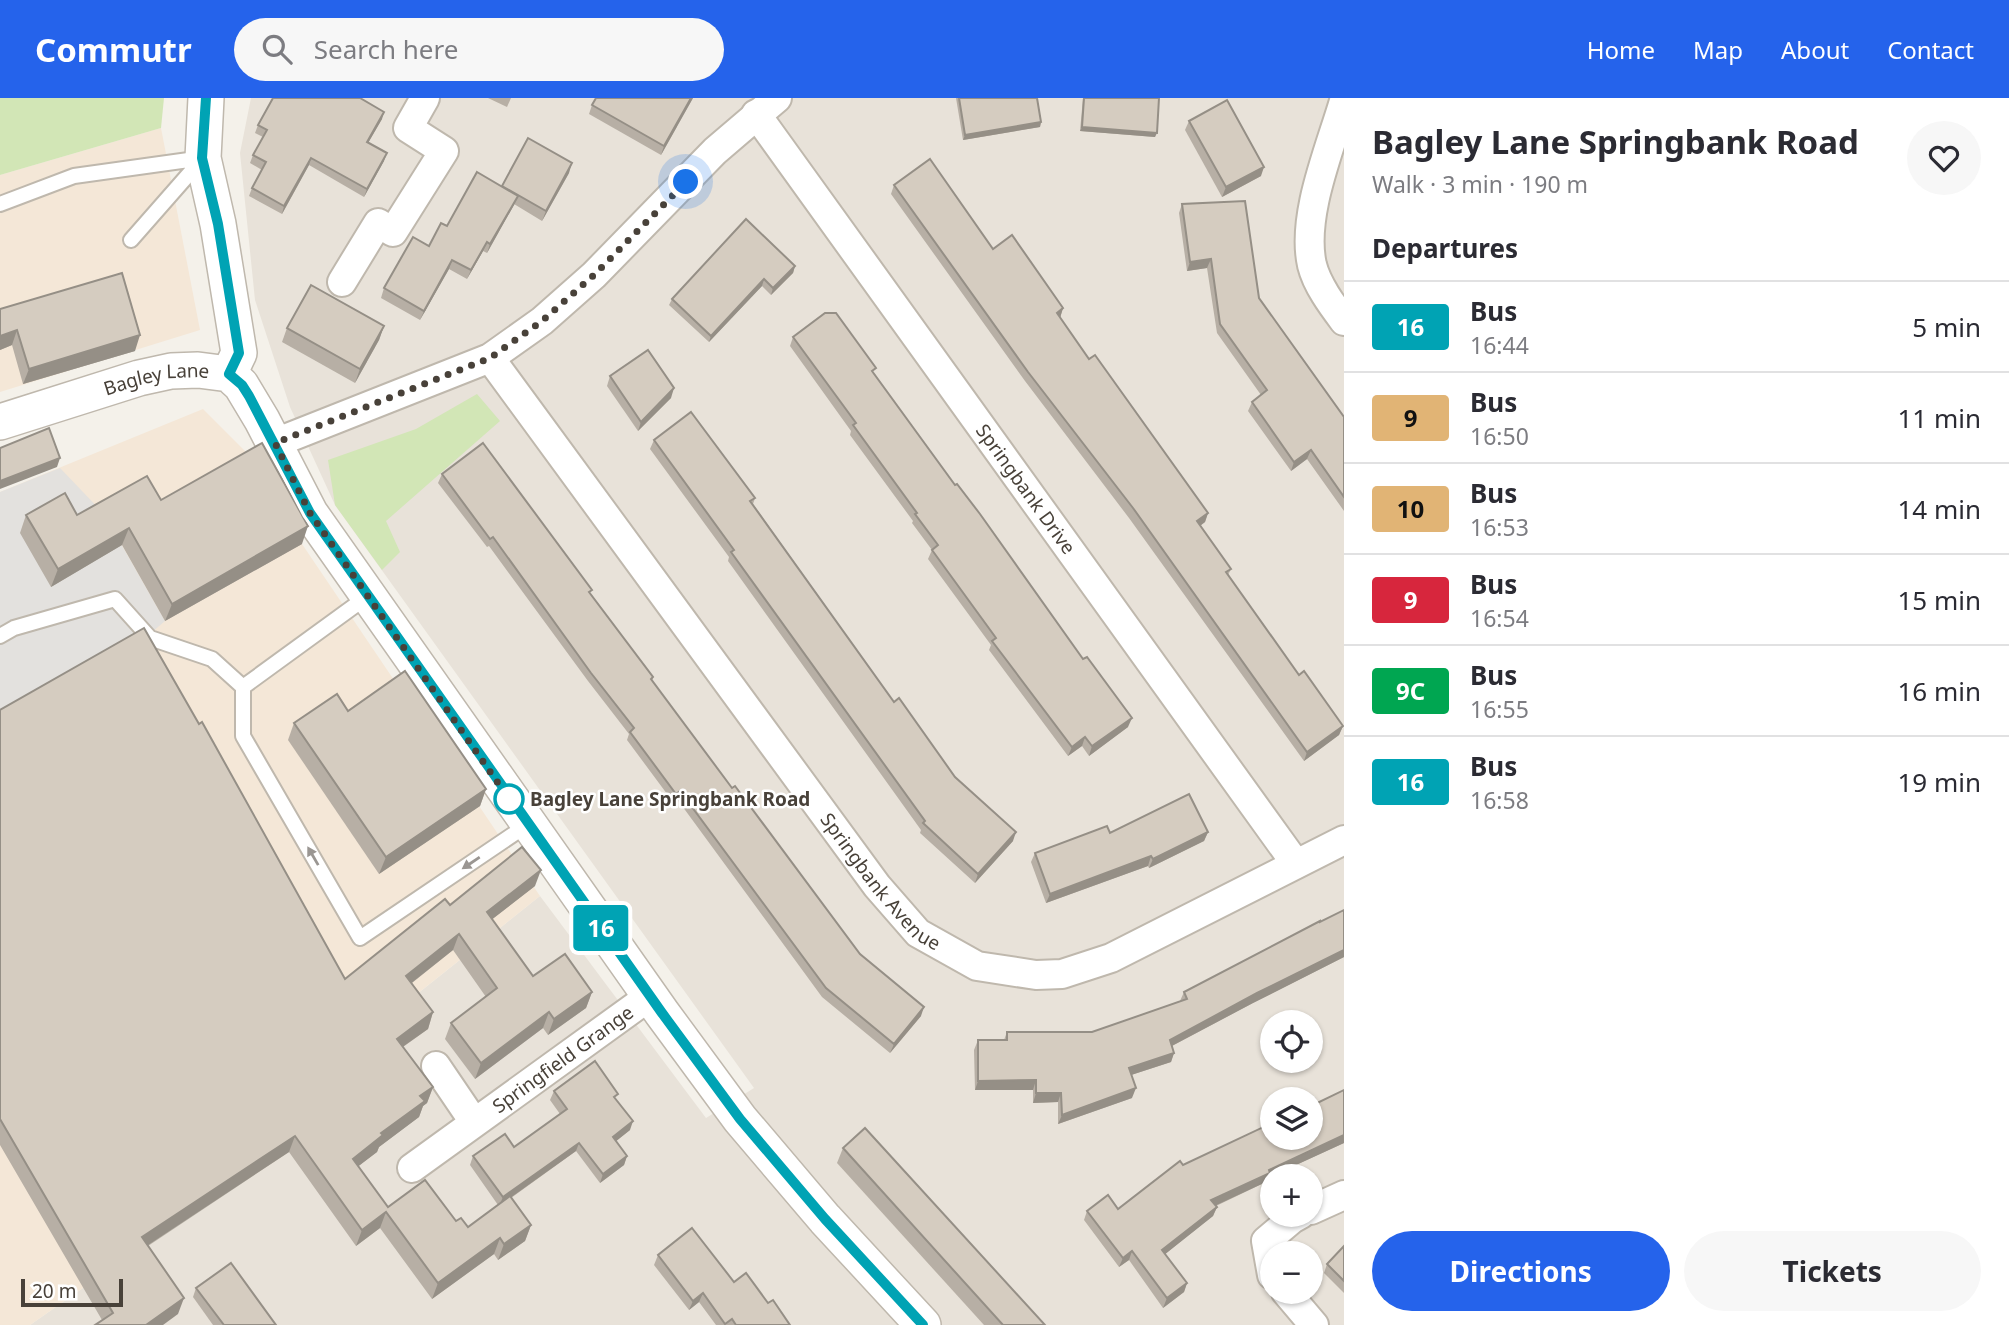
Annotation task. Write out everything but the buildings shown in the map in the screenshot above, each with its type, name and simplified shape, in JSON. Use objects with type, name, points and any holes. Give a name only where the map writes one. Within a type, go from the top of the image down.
[{"type":"street","points":[[206,98],[202,158],[218,224],[239,353],[229,374]]},
{"type":"street","points":[[342,282],[379,223],[393,232],[444,151],[408,128],[425,98]]},
{"type":"street","points":[[1344,102],[1313,205],[1309,232],[1312,266],[1329,301],[1344,321]]},
{"type":"street","points":[[275,443],[490,358],[542,321],[594,275],[715,151],[766,106]]},
{"type":"street","name":"Springbank Drive","points":[[766,106],[1296,864]]},
{"type":"street","name":"Springbank Avenue","points":[[490,358],[877,886],[918,933],[978,966],[1037,975],[1062,974],[1111,958],[1344,840]]},
{"type":"street","name":"Bagley Lane","points":[[0,422],[150,375],[171,371],[198,370],[229,374],[242,385],[275,443],[357,603],[527,825],[740,1119],[825,1219],[923,1325]]},
{"type":"street","name":"Springfield Grange","points":[[412,1168],[650,996]]},
{"type":"street","name":"Springfield Grange","points":[[436,1066],[474,1122]]},
{"type":"street","points":[[1323,1205],[1344,1195]]},
{"type":"street","points":[[1266,1241],[1283,1227]]},
{"type":"street","points":[[1296,1304],[1314,1325]]},
{"type":"lane","points":[[0,204],[74,176],[202,158]]},
{"type":"lane","points":[[131,240],[202,158]]},
{"type":"lane","points":[[0,636],[14,628],[115,599],[150,638],[212,659],[243,687],[243,736],[360,938],[527,825]]},
{"type":"lane","points":[[243,687],[357,603]]},
{"type":"shaded area","points":[[251,98],[1344,98],[1344,1325],[30,1325],[83,1288],[254,1124],[540,896],[706,1118],[754,1088],[335,505],[290,407],[255,300],[240,153]]},
{"type":"shaded area","points":[[161,128],[200,330],[0,392],[0,175]]},
{"type":"shaded area","points":[[203,409],[255,461],[302,544],[540,896],[363,1037],[83,1288],[30,1325],[0,1325],[0,492]]},
{"type":"shaded area","points":[[60,468],[104,514],[165,621],[138,644],[0,723],[0,492]]},
{"type":"green space","points":[[0,98],[164,98],[161,128],[0,175]]},
{"type":"green space","points":[[477,394],[500,421],[386,521],[400,552],[382,570],[335,505],[328,460],[416,429]]},
{"type":"bus line","name":"16","points":[[206,98],[202,158],[218,224],[239,353],[229,374],[242,385],[249,396],[310,513],[527,825],[740,1119],[825,1219],[923,1325]]},
{"type":"place","name":"Bagley Lane Springbank Road","points":[[509,799]]},
{"type":"route","points":[[509,799],[514,806],[310,513],[275,443],[490,358],[542,321],[594,275],[686,182]]}]
